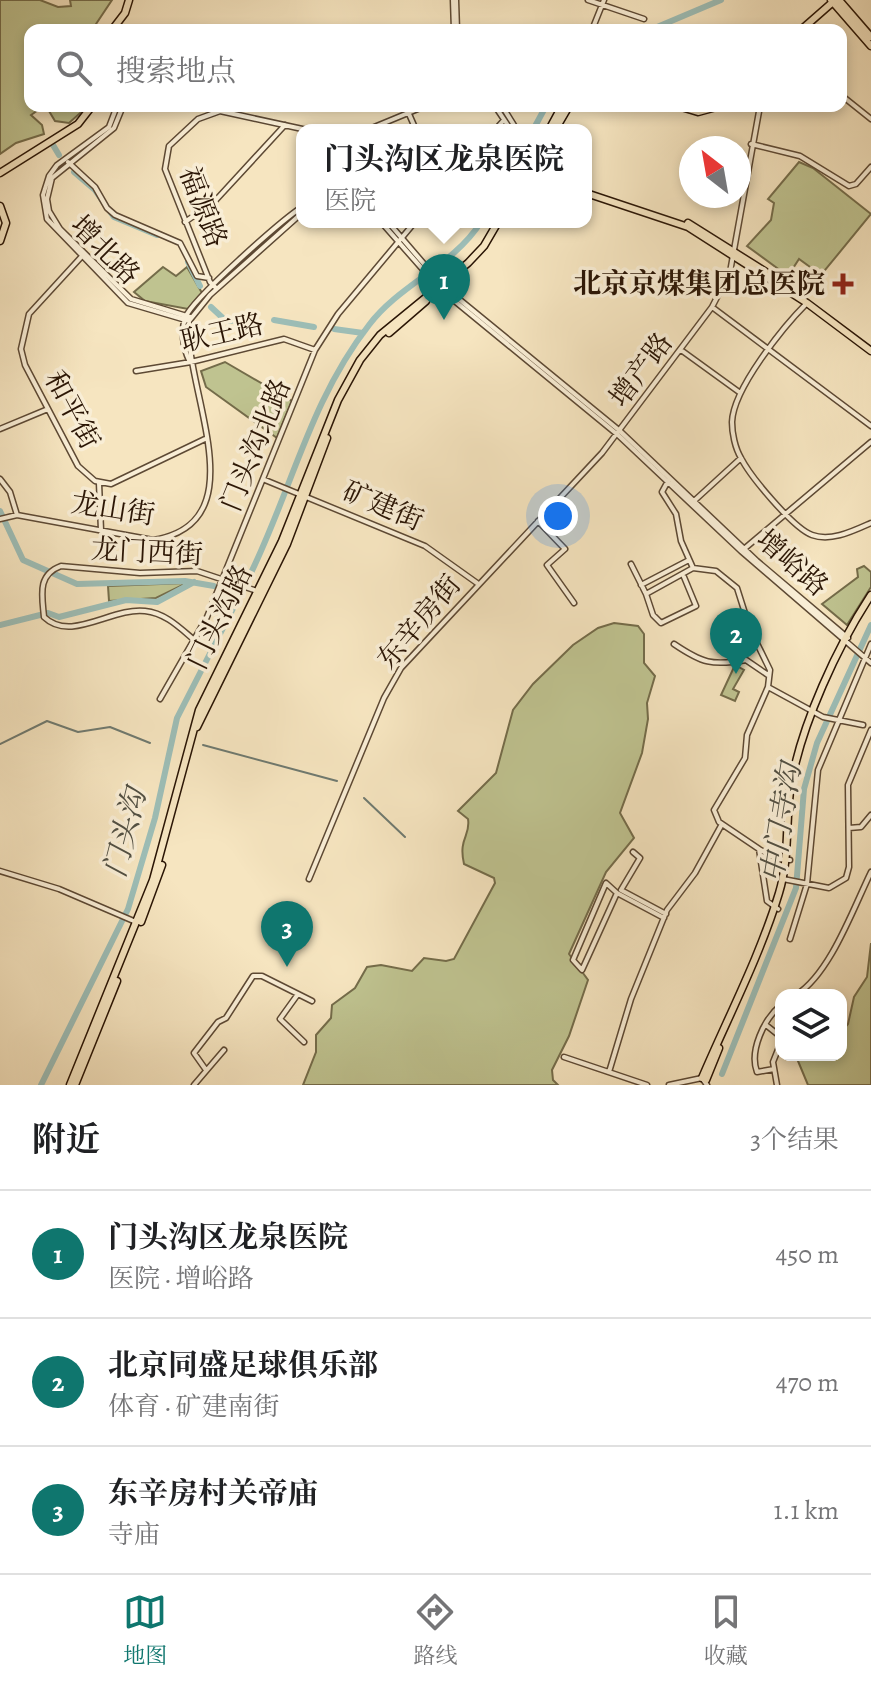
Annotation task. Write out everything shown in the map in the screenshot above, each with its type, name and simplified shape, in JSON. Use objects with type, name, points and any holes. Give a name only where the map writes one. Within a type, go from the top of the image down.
[{"type":"main road","points":[[119,24],[131,0]]},
{"type":"main road","points":[[808,24],[836,1]]},
{"type":"main road","points":[[813,24],[836,1]]},
{"type":"main road","points":[[836,1],[871,37]]},
{"type":"main road","points":[[836,1],[871,46]]},
{"type":"main road","points":[[0,173],[78,124],[87,112]]},
{"type":"main road","points":[[592,193],[688,227],[734,252],[871,348]]},
{"type":"main road","points":[[0,206],[6,223],[0,241]]},
{"type":"main road","name":"门头沟路","points":[[71,1085],[135,921],[158,879],[199,721],[260,592],[287,544],[301,493],[334,418],[363,363],[383,338],[438,284],[479,257],[496,228]]},
{"type":"main road","points":[[734,252],[871,348]]},
{"type":"main road","points":[[705,1081],[787,880],[798,771],[818,715],[871,595]]},
{"type":"main road","points":[[849,642],[871,602]]},
{"type":"street","points":[[455,0],[456,24]]},
{"type":"street","points":[[588,0],[644,19]]},
{"type":"street","points":[[594,24],[603,3]]},
{"type":"street","points":[[847,100],[871,119]]},
{"type":"street","name":"增北路","points":[[117,112],[109,127],[57,165],[44,186],[47,219],[128,303],[187,319]]},
{"type":"street","name":"增北路","points":[[83,255],[49,211],[47,199],[52,178],[68,162],[114,128],[118,112]]},
{"type":"street","name":"福源路","points":[[214,287],[165,169],[166,153],[175,140],[198,119],[217,112]]},
{"type":"street","name":"福源路","points":[[225,112],[296,128]]},
{"type":"street","points":[[499,112],[507,124]]},
{"type":"street","name":"增产路","points":[[751,144],[759,112]]},
{"type":"street","points":[[382,124],[409,113],[414,124]]},
{"type":"street","points":[[500,124],[504,120]]},
{"type":"street","points":[[185,222],[215,201],[285,125]]},
{"type":"street","points":[[751,144],[800,156],[849,186],[856,184],[871,167]]},
{"type":"street","points":[[68,162],[95,187],[107,208],[115,215],[175,239],[197,276],[209,278]]},
{"type":"street","name":"增产路","points":[[619,433],[727,282],[741,208]]},
{"type":"street","points":[[187,319],[214,287],[296,215]]},
{"type":"street","points":[[388,228],[401,239]]},
{"type":"street","points":[[393,228],[438,284]]},
{"type":"street","name":"门头沟北路","points":[[160,699],[225,577],[315,350],[338,314],[410,228]]},
{"type":"street","name":"和平街","points":[[83,255],[35,306],[23,329],[23,358],[78,466],[99,483],[116,483],[205,439]]},
{"type":"street","name":"增峪路","points":[[438,284],[619,433],[849,642]]},
{"type":"street","points":[[807,303],[739,392],[732,421],[741,458],[786,514],[811,535],[839,536],[871,523]]},
{"type":"street","points":[[712,307],[871,426]]},
{"type":"street","name":"龙山街","points":[[0,519],[17,515],[153,540],[169,537],[196,520],[209,499],[211,483],[187,319]]},
{"type":"street","name":"耿王路","points":[[136,371],[191,362],[284,339],[315,350]]},
{"type":"street","points":[[681,350],[739,392]]},
{"type":"street","points":[[0,429],[48,409]]},
{"type":"street","name":"增峪路","points":[[619,433],[668,481],[849,642]]},
{"type":"street","name":"东辛房街","points":[[309,879],[393,680],[477,583],[619,433]]},
{"type":"street","points":[[744,549],[871,442]]},
{"type":"street","points":[[694,501],[741,458]]},
{"type":"street","points":[[0,479],[10,492],[17,515]]},
{"type":"street","name":"矿建街","points":[[265,480],[425,546],[477,583]]},
{"type":"street","points":[[668,481],[662,492],[676,514],[693,568]]},
{"type":"street","points":[[99,483],[101,530]]},
{"type":"street","points":[[538,521],[565,549],[547,565],[574,603]]},
{"type":"street","points":[[641,585],[689,560]]},
{"type":"street","points":[[631,564],[653,615],[661,623],[695,608],[684,577]]},
{"type":"street","name":"龙门西街","points":[[194,640],[165,617],[145,611],[119,612],[66,628],[52,625],[44,617],[46,574],[61,566],[140,573],[197,571],[225,577],[260,592]]},
{"type":"street","points":[[646,594],[684,577],[693,568]]},
{"type":"street","points":[[693,568],[716,571],[737,588],[750,629],[767,661],[770,676],[768,687],[750,723],[745,758],[714,810],[722,824],[776,859],[788,860]]},
{"type":"street","points":[[849,642],[871,663]]},
{"type":"street","points":[[674,644],[695,659],[715,665],[746,660],[770,676]]},
{"type":"street","points":[[790,939],[807,884],[818,770],[871,644]]},
{"type":"street","points":[[768,687],[818,715],[837,722],[863,725]]},
{"type":"street","points":[[787,880],[829,888],[846,878],[848,785],[871,730]]},
{"type":"street","points":[[849,828],[861,827],[871,815]]},
{"type":"street","points":[[609,1072],[631,999],[665,916],[695,873],[722,824]]},
{"type":"street","points":[[759,849],[767,901],[776,908]]},
{"type":"street","points":[[633,852],[640,858],[621,890],[665,916]]},
{"type":"street","points":[[0,871],[59,889],[135,921]]},
{"type":"street","points":[[805,989],[821,970],[871,872]]},
{"type":"street","points":[[617,893],[582,970],[573,960],[606,883],[617,893],[665,916]]},
{"type":"street","points":[[206,1070],[194,1053],[218,1022],[226,1018],[253,976],[262,976],[312,1001]]},
{"type":"street","points":[[298,994],[280,1019],[304,1042]]},
{"type":"street","points":[[774,1069],[757,1072],[753,1061],[766,1025],[775,1013]]},
{"type":"street","points":[[766,1025],[775,1033]]},
{"type":"street","points":[[194,1085],[224,1050]]},
{"type":"street","points":[[564,1057],[647,1085]]},
{"type":"street","points":[[776,1061],[777,1085]]},
{"type":"street","points":[[669,1085],[705,1081]]},
{"type":"green space","points":[[0,0],[40,0],[58,7],[71,6],[70,0],[112,0],[96,24],[24,24],[24,112],[35,112],[31,115],[42,125],[44,134],[16,143],[0,154]]},
{"type":"green space","points":[[50,112],[81,112],[69,123],[55,121]]},
{"type":"green space","points":[[799,162],[813,168],[871,214],[821,275],[799,259],[788,276],[747,246],[771,220],[774,203],[768,199]]},
{"type":"green space","points":[[163,267],[176,276],[187,267],[202,293],[188,309],[145,301],[134,292]]},
{"type":"green space","points":[[225,362],[292,401],[277,438],[206,387],[201,371]]},
{"type":"green space","points":[[864,566],[871,572],[871,587],[847,625],[822,604],[858,577],[857,569]]},
{"type":"green space","points":[[187,583],[156,598],[109,601],[108,586]]},
{"type":"green space","points":[[614,623],[638,626],[644,634],[644,663],[655,676],[647,703],[648,719],[642,753],[620,813],[634,838],[606,872],[569,954],[588,980],[569,1036],[552,1070],[553,1080],[558,1085],[303,1085],[316,1052],[316,1035],[331,1018],[332,1005],[355,988],[367,967],[381,965],[412,971],[424,958],[454,959],[495,883],[494,878],[464,864],[463,843],[468,819],[458,811],[496,773],[513,710],[533,684],[573,645],[598,628]]},
{"type":"green space","points":[[735,665],[744,670],[733,689],[739,692],[735,701],[721,695]]},
{"type":"green space","points":[[871,943],[871,1085],[808,1085],[798,1061],[847,1061],[847,1025],[854,997],[867,977]]},
{"type":"waterway","name":"门头沟","points":[[664,24],[721,0]]},
{"type":"waterway","name":"门头沟","points":[[536,124],[543,112]]},
{"type":"waterway","points":[[53,145],[59,155]]},
{"type":"waterway","points":[[74,172],[95,190],[114,217],[157,235]]},
{"type":"waterway","name":"门头沟","points":[[246,583],[315,418],[348,355],[382,311],[456,251],[476,228]]},
{"type":"waterway","points":[[188,262],[200,286]]},
{"type":"waterway","points":[[211,307],[226,321],[243,320]]},
{"type":"waterway","points":[[274,320],[314,327]]},
{"type":"waterway","points":[[334,329],[363,333]]},
{"type":"waterway","points":[[0,511],[23,560],[77,584],[185,581],[214,586]]},
{"type":"waterway","points":[[0,625],[48,613],[59,617],[126,600],[157,602],[194,582]]},
{"type":"waterway","name":"门头沟","points":[[41,1085],[128,909],[155,818],[177,718],[243,589]]},
{"type":"waterway","points":[[224,590],[239,596]]},
{"type":"waterway","name":"中门寺沟","points":[[722,1074],[796,888],[804,789],[817,743],[871,625]]},
{"type":"waterway","points":[[0,744],[47,721],[78,732],[110,727],[150,743]]},
{"type":"waterway","points":[[203,745],[337,781]]},
{"type":"waterway","points":[[364,798],[405,837]]},
{"type":"place","name":"北京京煤集团总医院","points":[[843,284]]},
{"type":"place","name":"门头沟区龙泉医院","points":[[444,320]]},
{"type":"place","name":"北京同盛足球俱乐部","points":[[736,674]]},
{"type":"place","name":"东辛房村关帝庙","points":[[287,967]]}]
